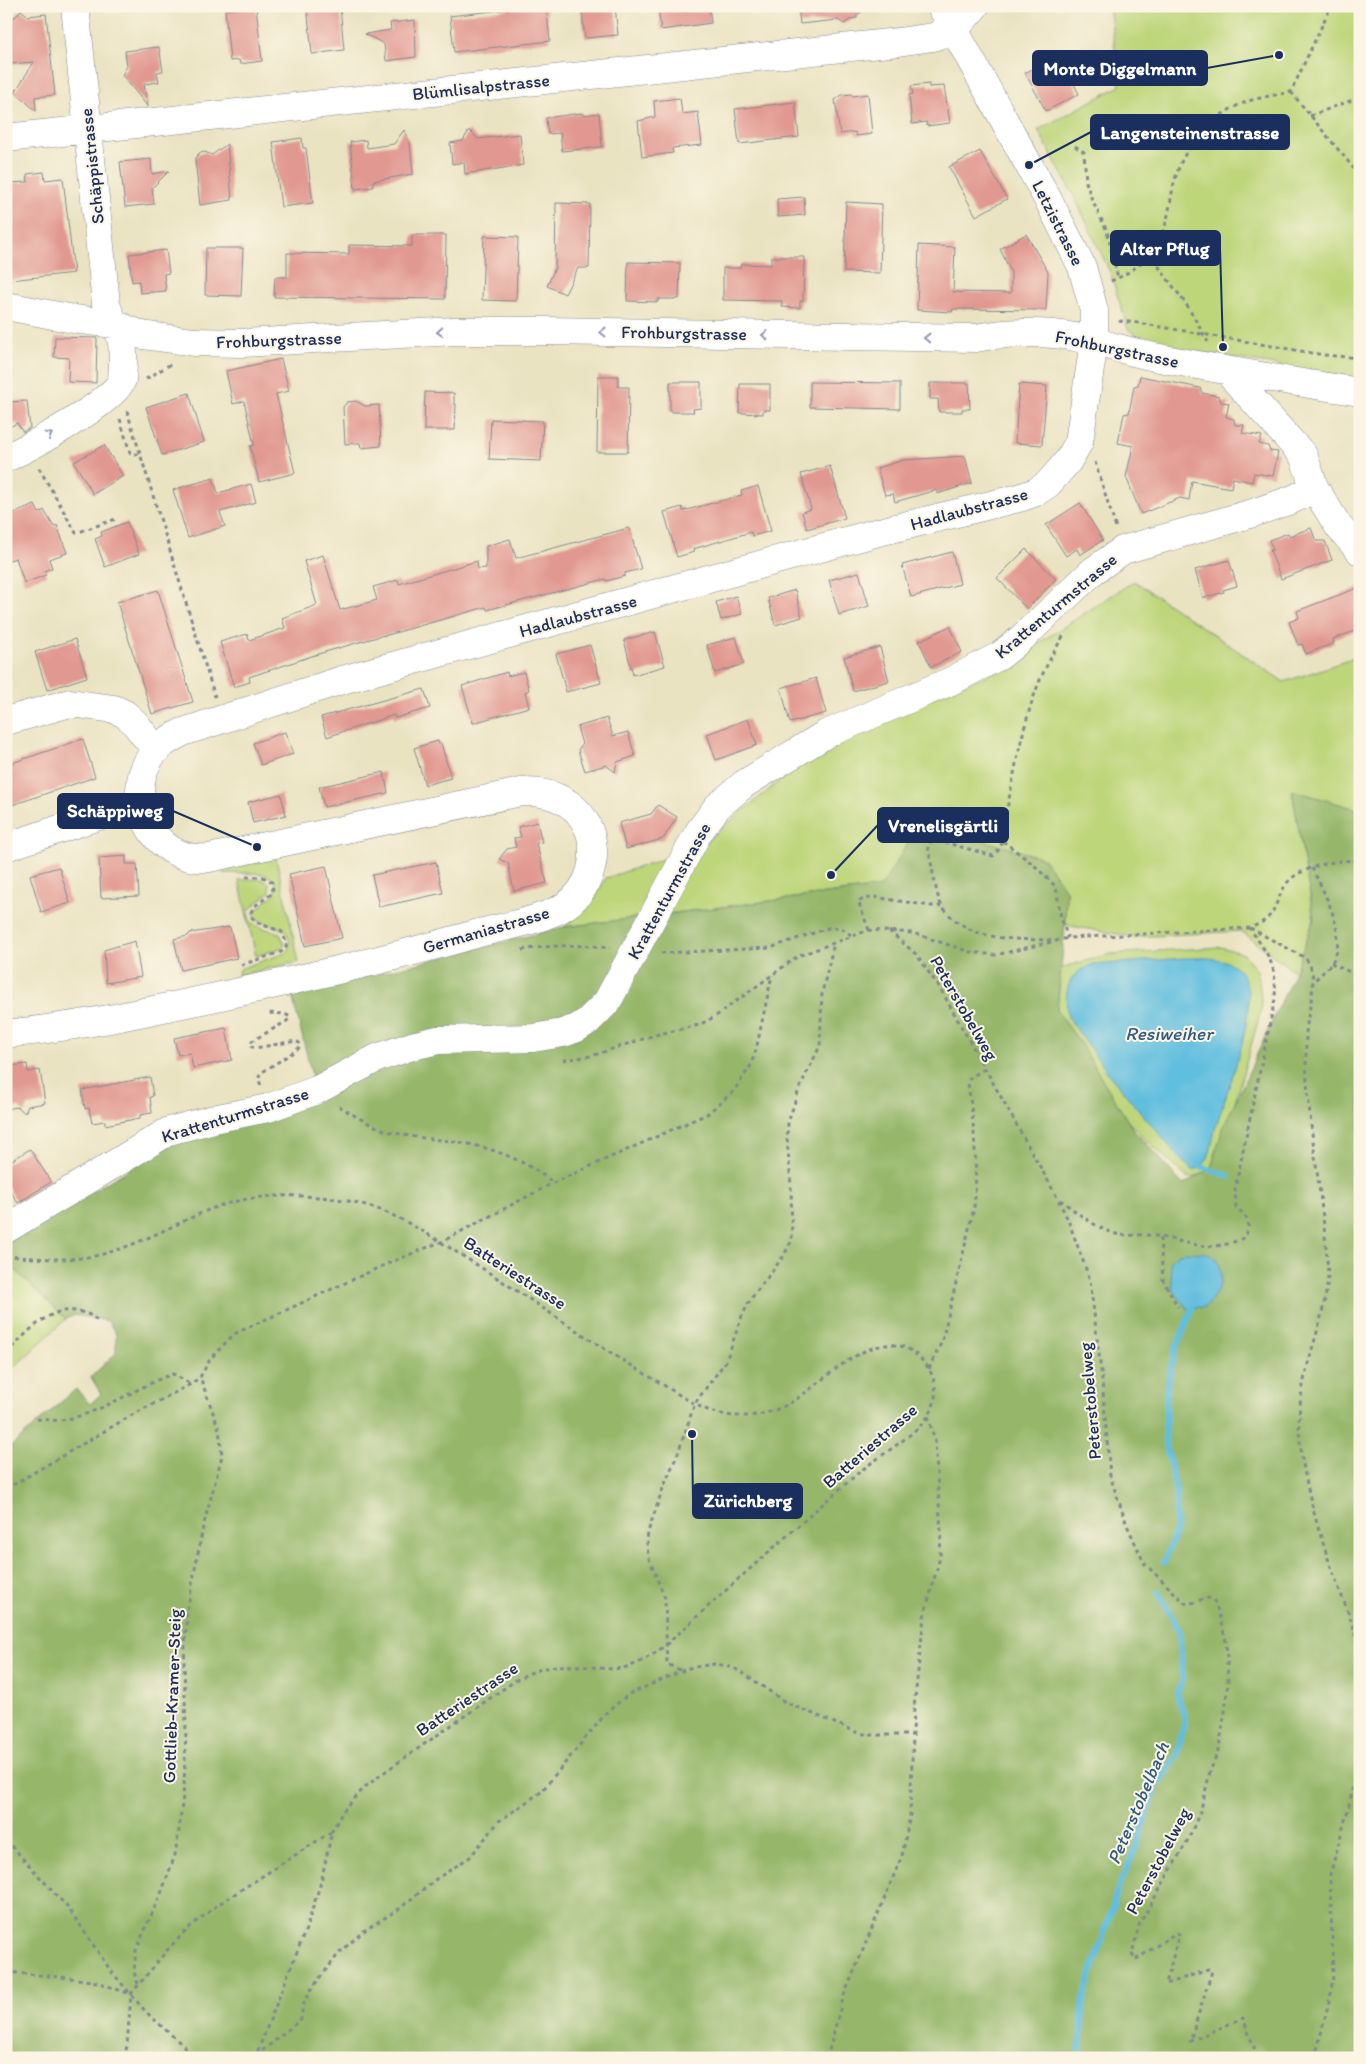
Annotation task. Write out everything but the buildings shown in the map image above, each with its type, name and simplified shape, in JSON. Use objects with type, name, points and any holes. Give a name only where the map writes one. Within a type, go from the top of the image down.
[{"type":"street","name":"Schäppistrasse","points":[[17,453],[107,398],[120,386],[122,375],[122,343],[120,334],[106,304],[75,6]]},
{"type":"street","name":"Letzistrasse","points":[[941,6],[1051,205],[1082,267],[1094,310],[1094,342]]},
{"type":"street","points":[[954,30],[974,6]]},
{"type":"street","name":"Blümlisalpstrasse","points":[[6,138],[898,42],[954,30]]},
{"type":"street","name":"Frohburgstrasse","points":[[6,306],[74,319],[114,324],[142,335],[194,342],[242,344],[455,332],[537,331],[976,338],[999,333],[1055,335],[1094,342],[1127,352],[1227,371],[1360,392]]},
{"type":"street","name":"Hadlaubstrasse","points":[[140,802],[140,785],[147,762],[168,739],[183,732],[342,680],[875,533],[1019,498],[1036,492],[1059,473],[1079,442],[1094,342]]},
{"type":"street","points":[[1227,371],[1303,455],[1315,489],[1340,527],[1360,551]]},
{"type":"street","name":"Krattenturmstrasse","points":[[6,1229],[169,1131],[218,1118],[268,1097],[317,1090],[377,1058],[412,1046],[438,1040],[533,1038],[550,1036],[576,1028],[599,1012],[607,1002],[698,833],[717,807],[744,784],[826,734],[951,681],[1001,656],[1093,572],[1123,550],[1253,513],[1292,500],[1315,489]]},
{"type":"street","points":[[6,721],[70,704],[114,708],[134,722],[156,750]]},
{"type":"street","name":"Germaniastrasse","points":[[6,1034],[83,1025],[237,993],[440,944],[546,914],[564,907],[580,893],[590,875],[594,857],[590,833],[579,813],[558,797],[538,791],[512,794],[199,859],[177,853],[158,840],[147,824],[140,802]]},
{"type":"street","points":[[6,847],[140,802]]},
{"type":"path","points":[[1291,92],[1331,6]]},
{"type":"path","points":[[1291,92],[1360,176]]},
{"type":"path","points":[[1108,282],[1130,273],[1152,251],[1165,226],[1177,172],[1183,157],[1208,126],[1228,111],[1246,102],[1291,92]]},
{"type":"path","points":[[1310,116],[1355,100],[1360,100]]},
{"type":"path","points":[[1075,146],[1084,152],[1086,182],[1092,200],[1107,231],[1118,278]]},
{"type":"path","points":[[1152,251],[1159,266],[1188,307],[1202,334]]},
{"type":"path","points":[[1121,321],[1324,355],[1360,358]]},
{"type":"path","points":[[144,380],[177,361]]},
{"type":"path","points":[[124,402],[215,698]]},
{"type":"path","points":[[119,417],[130,453],[141,455]]},
{"type":"path","points":[[17,453],[76,533],[116,519]]},
{"type":"path","points":[[1094,460],[1110,508]]},
{"type":"path","points":[[1068,628],[1039,682],[1021,744],[1004,819],[1004,841],[1000,850],[993,856],[937,840],[931,841],[928,847],[941,906],[964,927],[984,936],[1014,940],[1055,940],[1249,928],[1262,924],[1269,917],[1289,880],[1312,868],[1336,861],[1360,861]]},
{"type":"path","points":[[1004,841],[1034,865],[1056,887],[1061,918],[1068,938]]},
{"type":"path","points":[[1312,868],[1332,910],[1338,944],[1331,963],[1313,982]]},
{"type":"path","points":[[236,971],[248,962],[281,952],[287,944],[282,932],[254,921],[251,917],[251,912],[256,906],[274,892],[272,882],[263,877],[240,877]]},
{"type":"path","points":[[869,930],[858,901],[874,897],[941,906]]},
{"type":"path","points":[[544,946],[583,944],[655,954],[770,948],[828,928],[841,928],[851,935]]},
{"type":"path","points":[[1249,928],[1304,957],[1310,963],[1313,982],[1308,1009],[1306,1060],[1328,1275],[1327,1293],[1300,1396],[1299,1439],[1325,1550],[1353,1626],[1360,1653]]},
{"type":"path","points":[[1058,1199],[1090,1221],[1116,1234],[1127,1236],[1146,1235],[1199,1246],[1214,1246],[1235,1242],[1244,1237],[1248,1230],[1248,1217],[1236,1207],[1235,1190],[1276,999],[1276,979],[1271,958],[1249,928]]},
{"type":"path","points":[[559,1060],[591,1056],[655,1035],[699,1025],[716,1016],[798,956],[869,930],[913,933],[984,955],[1017,952],[1055,940]]},
{"type":"path","name":"Peterstobelweg","points":[[889,931],[917,955],[927,968],[1058,1199],[1083,1257],[1090,1280],[1102,1380],[1110,1476],[1144,1563],[1184,1603],[1191,1604],[1204,1597],[1212,1598],[1216,1604],[1226,1641],[1228,1682],[1219,1748],[1210,1772],[1201,1809],[1189,1838],[1139,1925],[1132,1954],[1135,1960],[1176,1934],[1179,1934],[1166,1984],[1208,1970],[1212,1971],[1190,2041],[1243,2018],[1258,2058]]},
{"type":"path","points":[[681,1670],[672,1668],[667,1664],[665,1598],[648,1556],[647,1541],[662,1488],[678,1453],[694,1403],[726,1361],[742,1316],[750,1300],[784,1257],[792,1240],[791,1186],[787,1138],[788,1123],[799,1089],[820,1046],[822,993],[834,942]]},
{"type":"path","points":[[1331,963],[1360,977]]},
{"type":"path","points":[[6,1489],[132,1414],[191,1384],[200,1377],[211,1358],[234,1334],[391,1262],[441,1242],[554,1183],[707,1114],[734,1092],[750,1067],[756,1050],[772,975]]},
{"type":"path","points":[[266,1012],[285,1014],[290,1017],[287,1021],[252,1041],[250,1046],[255,1048],[296,1041],[301,1044],[298,1049],[261,1073],[258,1079],[268,1097]]},
{"type":"path","points":[[929,1369],[942,1341],[974,1208],[976,1188],[974,1120],[968,1083],[970,1078],[984,1069]]},
{"type":"path","points":[[317,1090],[321,1096],[354,1116],[388,1131],[420,1139],[468,1144],[508,1155],[540,1172],[554,1183]]},
{"type":"path","name":"Batteriestrasse","points":[[6,1256],[71,1259],[96,1256],[138,1242],[227,1203],[266,1198],[311,1198],[358,1203],[404,1220],[517,1290],[628,1363],[694,1403],[718,1414],[743,1417],[766,1413],[788,1405],[854,1356],[878,1346],[902,1346],[912,1351],[929,1369],[934,1381],[935,1395],[928,1416],[917,1428],[862,1470],[666,1645],[641,1662],[621,1668],[559,1665],[547,1666],[526,1674],[365,1787],[343,1810],[332,1832],[321,1882],[306,1930],[255,2057]]},
{"type":"path","points":[[1160,1238],[1163,1280],[1178,1307]]},
{"type":"path","points":[[6,1352],[46,1317],[63,1310],[92,1315],[97,1321]]},
{"type":"path","points":[[37,1419],[59,1420],[79,1416],[107,1406],[152,1382],[174,1374],[191,1384]]},
{"type":"path","name":"Gottlieb-Kramer-Steig","points":[[138,1984],[134,1972],[136,1950],[162,1891],[175,1855],[179,1830],[184,1787],[186,1731],[184,1664],[187,1611],[203,1527],[222,1456],[219,1429],[200,1377]]},
{"type":"path","points":[[827,2058],[843,1998],[902,1856],[910,1815],[914,1707],[924,1617],[940,1557],[941,1533],[935,1442],[928,1416]]},
{"type":"path","points":[[255,2057],[301,2019],[303,2005],[312,1988],[340,1952],[365,1930],[399,1910],[436,1879],[470,1857],[499,1821],[541,1792],[607,1712],[629,1694],[681,1670],[698,1666],[728,1666],[740,1670],[785,1702],[856,1732],[868,1735],[914,1735]]},
{"type":"path","points":[[1315,2058],[1331,1993],[1333,1975],[1330,1875],[1350,1802],[1360,1743]]},
{"type":"path","points":[[124,2058],[127,2046],[131,1994],[168,1948],[192,1925],[219,1904],[332,1832]]},
{"type":"path","points":[[6,1840],[68,1909],[111,1971],[146,2012],[197,2058]]},
{"type":"path","points":[[6,1972],[88,1981],[131,1994]]},
{"type":"green space","points":[[1109,6],[1360,6],[1360,379],[1147,344],[1128,329],[1110,272],[1075,198],[1038,130],[1120,86]]},
{"type":"green space","points":[[1134,581],[1284,682],[1360,656],[1360,810],[1292,791],[1314,919],[1295,972],[1241,931],[1135,937],[1065,925],[1066,890],[881,887],[564,927],[591,904],[606,878],[699,847],[805,760],[888,715],[993,673]]},
{"type":"green space","points":[[1292,790],[1360,810],[1360,2058],[6,2058],[6,1451],[76,1389],[90,1404],[101,1394],[91,1377],[116,1353],[116,1334],[108,1321],[75,1315],[66,1319],[12,1267],[6,1242],[181,1139],[318,1100],[292,995],[564,927],[881,887],[921,822],[1043,858],[1066,890],[1065,925],[1057,1011],[1079,1041],[1134,1131],[1183,1185],[1211,1168],[1223,1128],[1295,972],[1314,919]]},
{"type":"green space","points":[[276,858],[299,962],[238,975],[239,970],[242,968],[285,953],[289,948],[290,942],[285,930],[256,920],[254,912],[275,893],[276,884],[273,879],[266,875],[258,874],[223,873],[222,870]]},
{"type":"green space","points":[[261,879],[269,883],[270,892],[250,909],[248,914],[252,924],[280,934],[285,945],[256,956],[239,880]]},
{"type":"green space","name":"Resiweiher","points":[[1221,947],[1244,954],[1258,972],[1262,1007],[1218,1161],[1200,1178],[1186,1177],[1136,1130],[1102,1092],[1041,984],[1051,973],[1110,954]]},
{"type":"green space","points":[[6,1266],[12,1267],[66,1319],[10,1371],[6,1372]]},
{"type":"water","name":"Resiweiher","points":[[1185,958],[1212,958],[1225,961],[1237,968],[1246,981],[1248,1000],[1241,1046],[1209,1154],[1207,1160],[1199,1168],[1193,1170],[1183,1162],[1110,1076],[1068,1017],[1066,1000],[1072,979],[1077,973],[1092,965]]},
{"type":"water","points":[[1184,1252],[1206,1253],[1217,1259],[1221,1273],[1220,1284],[1214,1296],[1205,1307],[1187,1308],[1173,1290],[1170,1262],[1177,1255]]},
{"type":"waterway","points":[[1202,1167],[1229,1176]]},
{"type":"waterway","name":"Peterstobelbach","points":[[1164,1563],[1176,1530],[1176,1492],[1165,1441],[1167,1385],[1175,1351],[1192,1309],[1192,1302]]},
{"type":"waterway","name":"Peterstobelbach","points":[[1079,2058],[1084,1997],[1120,1883],[1136,1848],[1157,1785],[1177,1757],[1185,1719],[1177,1693],[1183,1680],[1179,1630],[1158,1592]]},
{"type":"place","name":"Monte Diggelmann","points":[[1279,55]]},
{"type":"place","name":"Langensteinenstrasse","points":[[1029,165]]},
{"type":"place","name":"Alter Pflug","points":[[1223,347]]},
{"type":"place","name":"Schäppiweg","points":[[257,847]]},
{"type":"place","name":"Vrenelisgärtli","points":[[831,875]]},
{"type":"place","name":"Zürichberg","points":[[692,1434]]}]
